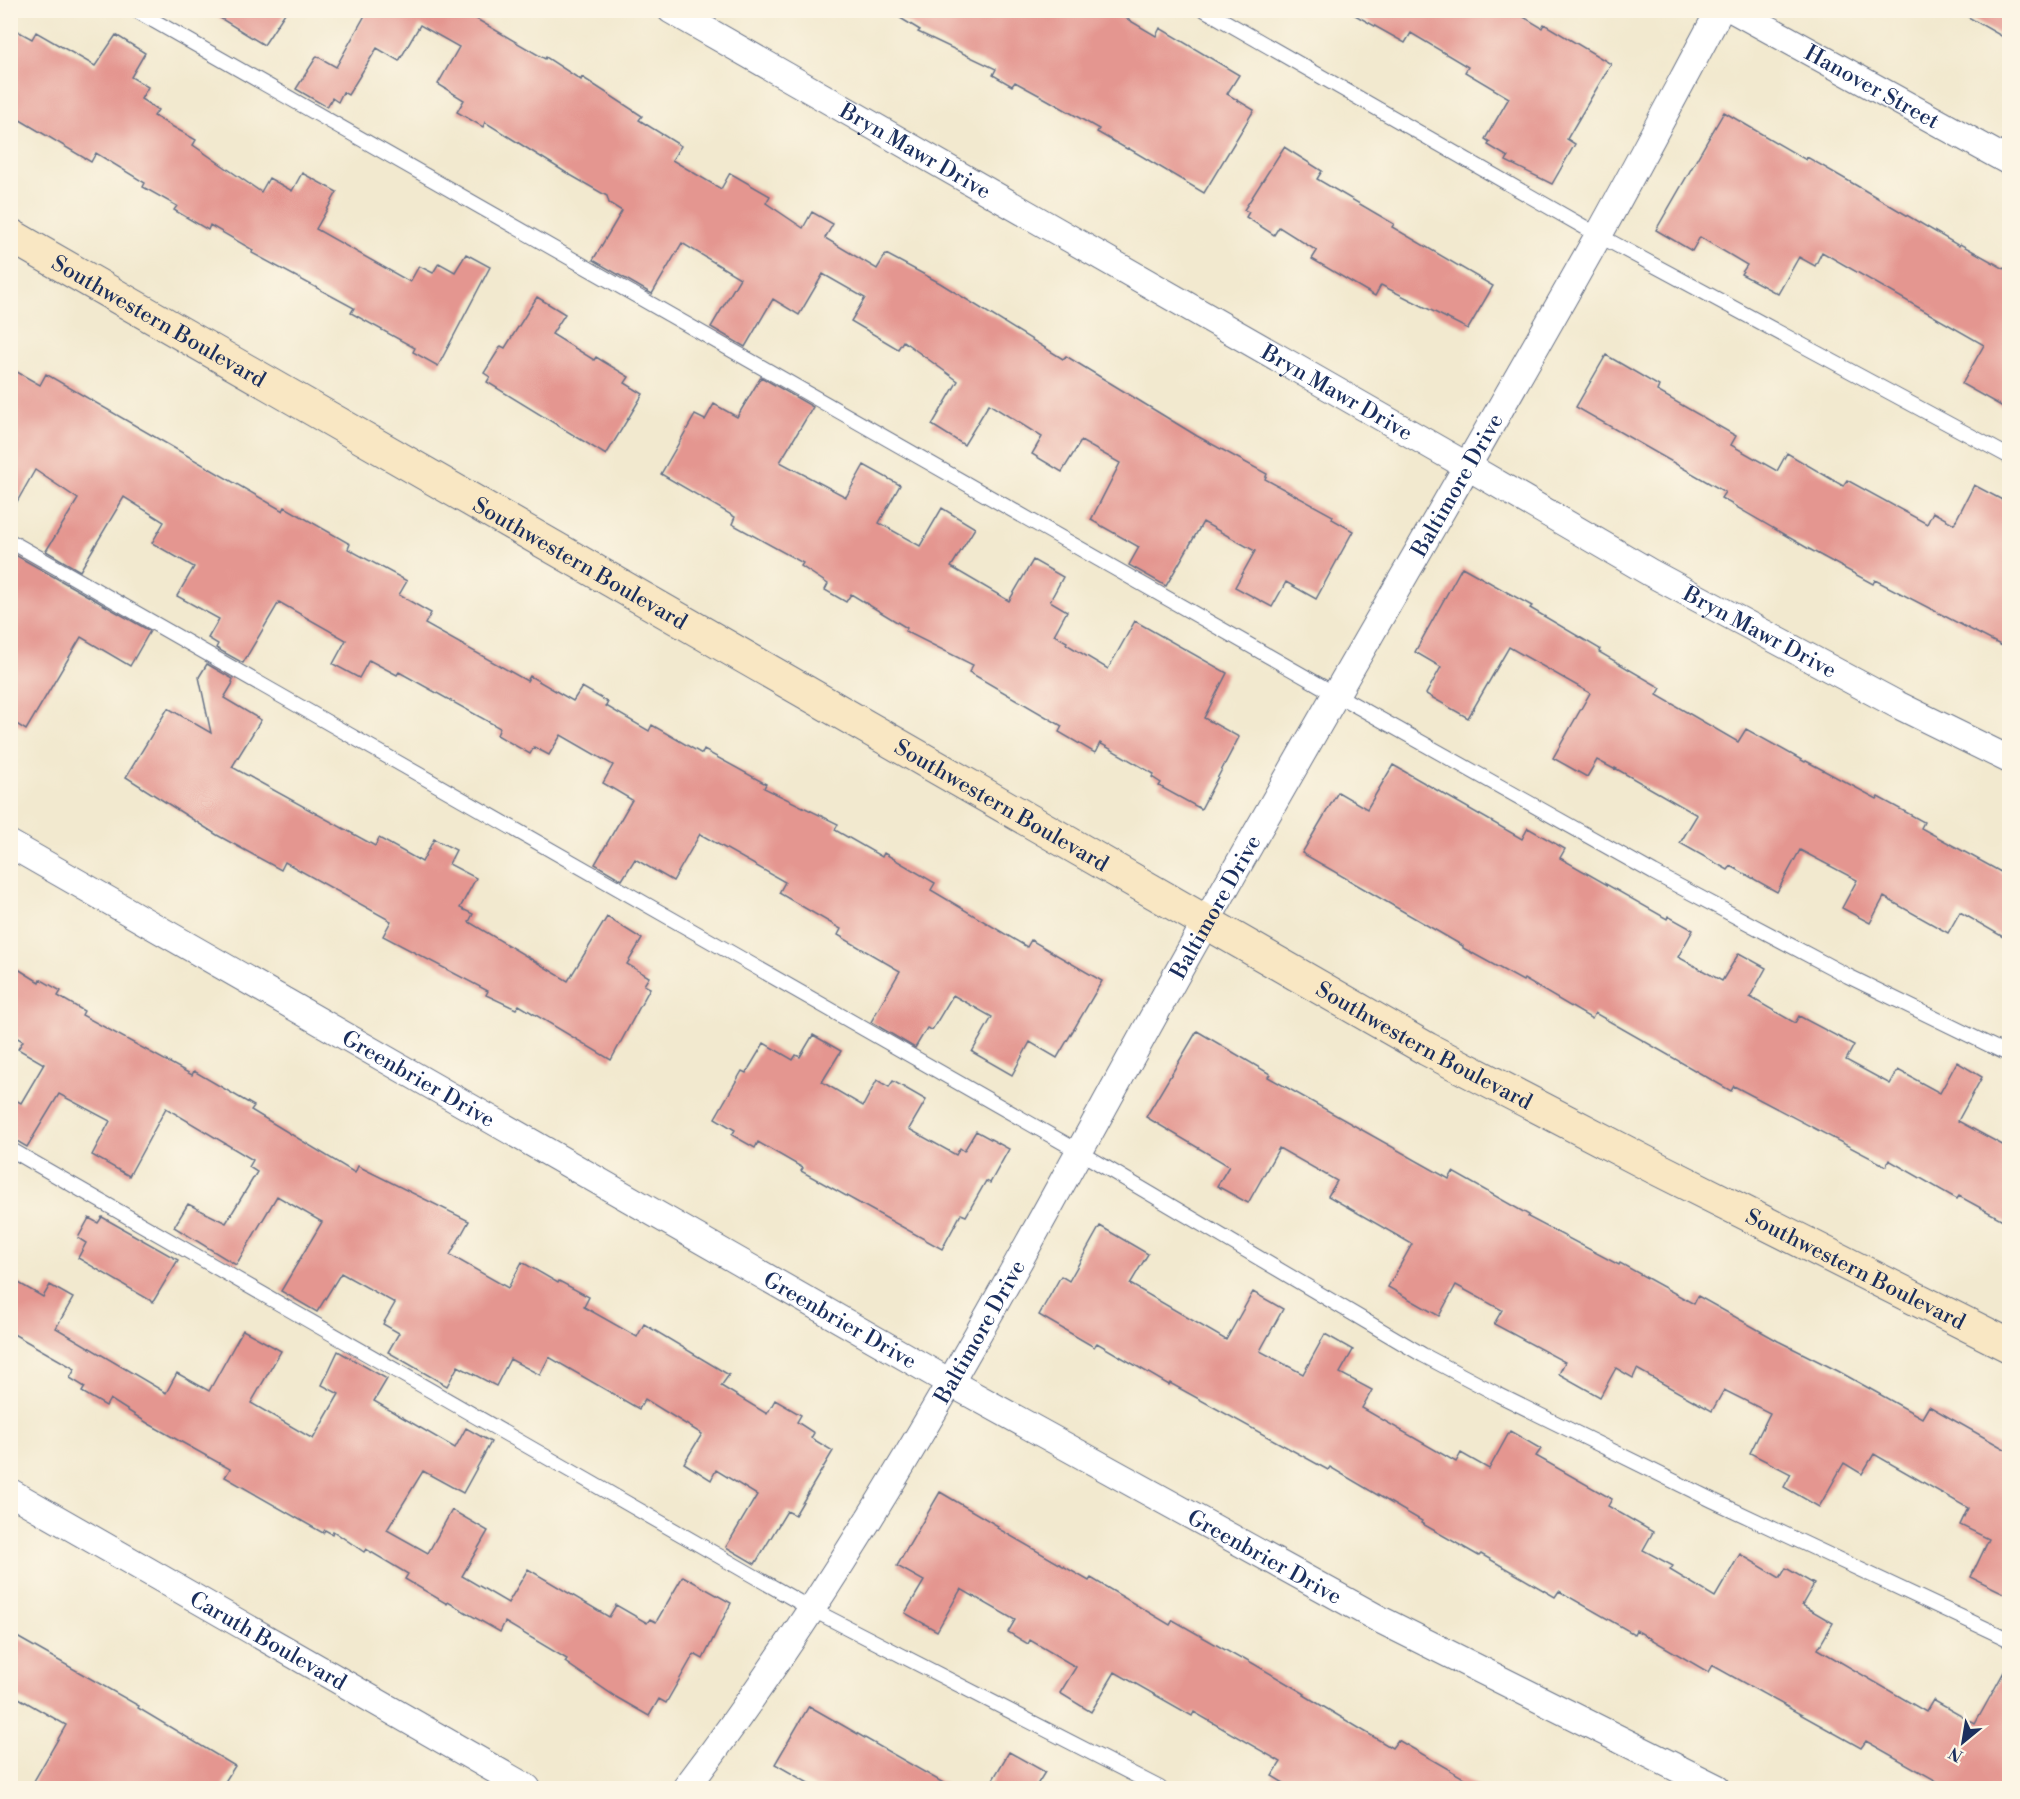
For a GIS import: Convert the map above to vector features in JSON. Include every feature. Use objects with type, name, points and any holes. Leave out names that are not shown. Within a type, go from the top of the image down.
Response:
[{"type":"street","name":"Bryn Mawr Drive","points":[[671,10],[1651,573],[1898,705],[2010,760]]},
{"type":"street","name":"Baltimore Drive","points":[[687,1788],[813,1610],[951,1383],[1206,921],[1598,235],[1720,10]]},
{"type":"street","name":"Hanover Street","points":[[1734,10],[2010,162]]},
{"type":"street","name":"Southwestern Boulevard","points":[[10,235],[1427,1049],[1656,1168],[2010,1346]]},
{"type":"street","name":"Greenbrier Drive","points":[[10,844],[951,1383],[1387,1623],[1717,1788]]},
{"type":"street","name":"Caruth Boulevard","points":[[10,1492],[527,1788]]},
{"type":"lane","points":[[135,10],[1337,695],[1727,912],[1848,976],[2010,1055]]},
{"type":"lane","points":[[1205,10],[1598,235],[2010,457]]},
{"type":"lane","points":[[10,541],[1078,1151],[1413,1349],[1499,1395],[1722,1505],[2010,1640]]},
{"type":"lane","points":[[10,1149],[813,1610],[1160,1788]]},
{"type":"building","points":[[207,10],[287,10],[264,45]]},
{"type":"building","points":[[368,10],[461,10],[545,59],[546,57],[581,80],[582,77],[642,116],[639,120],[681,146],[672,160],[721,189],[730,173],[770,196],[766,203],[803,228],[812,212],[833,224],[825,238],[877,269],[886,254],[940,283],[1063,359],[1066,356],[1197,436],[1267,474],[1265,479],[1333,516],[1332,519],[1353,531],[1316,599],[1286,582],[1272,607],[1235,587],[1255,551],[1203,522],[1166,586],[1129,565],[1139,547],[1091,520],[1120,463],[1081,441],[1062,472],[1032,454],[1042,437],[989,404],[964,445],[932,425],[958,381],[903,341],[898,349],[851,321],[865,298],[823,274],[799,315],[773,299],[745,347],[711,327],[740,278],[682,243],[652,294],[593,260],[622,211],[609,203],[607,196],[485,122],[483,127],[457,112],[464,100],[438,84],[459,47],[420,25],[399,61],[377,48],[348,95],[343,92],[338,102],[332,98],[327,107],[296,89],[317,56],[336,67]]},
{"type":"building","points":[[887,10],[1112,10],[1156,36],[1160,28],[1239,75],[1227,94],[1254,110],[1204,193],[1097,132],[1099,129],[1048,100],[1015,82],[1012,86],[993,75],[996,69],[918,32],[920,30]]},
{"type":"building","points":[[1346,10],[1512,10],[1542,28],[1544,24],[1611,64],[1567,139],[1575,144],[1552,184],[1506,161],[1508,157],[1488,145],[1490,142],[1485,139],[1509,98],[1465,72],[1468,67],[1411,33],[1405,43]]},
{"type":"building","points":[[1956,10],[2010,10],[2010,41]]},
{"type":"building","points":[[10,27],[32,39],[36,32],[95,66],[116,35],[145,53],[131,77],[148,87],[141,99],[158,110],[154,116],[196,140],[193,145],[261,192],[269,178],[292,191],[302,173],[337,192],[316,229],[410,282],[419,266],[433,273],[439,263],[455,272],[466,254],[490,267],[438,366],[413,352],[415,348],[351,313],[354,308],[252,253],[253,250],[210,225],[208,230],[174,210],[177,206],[143,187],[145,183],[96,153],[91,162],[10,114]]},
{"type":"building","points":[[1724,112],[1806,160],[1807,157],[1959,246],[1960,244],[2010,272],[2010,411],[1962,384],[1984,345],[1822,252],[1815,266],[1799,257],[1778,294],[1741,274],[1747,265],[1700,237],[1692,251],[1656,230]]},
{"type":"building","points":[[1284,147],[1322,171],[1317,179],[1394,224],[1392,227],[1493,286],[1468,329],[1381,285],[1375,296],[1312,259],[1317,251],[1279,227],[1274,235],[1246,217],[1249,212],[1244,210]]},
{"type":"building","points":[[537,297],[565,314],[552,334],[594,360],[596,357],[629,377],[625,383],[643,394],[606,455],[487,382],[490,377],[484,373],[501,346],[505,348]]},
{"type":"building","points":[[1606,355],[1659,386],[1657,391],[1736,436],[1731,445],[1777,471],[1787,453],[1843,486],[1847,480],[1927,524],[1933,512],[1954,524],[1974,485],[2010,504],[2010,650],[1875,580],[1873,584],[1809,549],[1721,498],[1725,492],[1576,407]]},
{"type":"building","points":[[10,368],[40,385],[46,374],[283,511],[285,507],[350,544],[348,549],[407,581],[399,595],[431,613],[425,624],[527,681],[530,676],[573,701],[582,687],[608,702],[606,706],[649,731],[652,725],[702,754],[704,750],[766,784],[764,788],[838,824],[835,830],[882,857],[884,853],[935,883],[931,890],[1027,947],[1031,940],[1102,981],[1057,1058],[1030,1042],[1012,1075],[972,1052],[992,1017],[953,995],[932,1030],[927,1028],[915,1048],[871,1022],[900,971],[838,935],[841,929],[779,893],[785,882],[700,834],[673,881],[635,859],[622,880],[595,864],[632,800],[603,783],[613,765],[561,735],[549,755],[534,747],[530,754],[497,735],[500,728],[399,672],[397,675],[369,660],[359,678],[333,664],[346,640],[279,602],[243,663],[216,648],[218,644],[208,638],[219,619],[177,596],[194,567],[152,543],[164,522],[124,497],[80,571],[46,551],[78,499],[35,470],[10,514]]},
{"type":"building","points":[[761,377],[813,407],[780,462],[846,497],[864,465],[900,485],[879,523],[920,546],[942,508],[975,528],[951,567],[1009,601],[1033,560],[1063,577],[1050,601],[1067,611],[1054,635],[1067,642],[1066,644],[1108,669],[1135,621],[1227,673],[1204,718],[1239,737],[1201,809],[1159,786],[1161,783],[1152,777],[1154,774],[1100,743],[1095,753],[1059,732],[1062,726],[969,672],[973,665],[905,631],[907,628],[851,594],[846,602],[825,590],[828,584],[801,566],[803,563],[732,524],[735,517],[661,474],[695,415],[705,420],[714,404],[737,417]]},
{"type":"building","points":[[10,552],[150,631],[130,666],[81,637],[26,730],[10,720]]},
{"type":"building","points":[[1462,567],[1532,606],[1530,608],[1600,649],[1599,652],[1661,688],[1657,695],[1738,742],[1746,729],[1805,762],[1924,822],[1921,828],[2010,877],[2010,941],[1960,912],[1948,933],[1884,897],[1870,923],[1842,908],[1857,880],[1800,850],[1777,892],[1731,866],[1728,870],[1680,843],[1697,815],[1597,760],[1587,777],[1553,758],[1590,693],[1509,647],[1468,718],[1426,694],[1441,667],[1415,652]]},
{"type":"building","points":[[207,664],[233,679],[224,698],[261,720],[232,767],[375,846],[379,838],[422,862],[434,839],[456,850],[449,864],[476,878],[460,908],[473,914],[469,922],[568,981],[607,917],[642,939],[627,964],[649,977],[644,985],[650,988],[611,1060],[519,1005],[516,1009],[486,995],[488,991],[383,936],[391,921],[285,862],[281,870],[217,835],[126,777],[168,708],[211,733],[199,677]]},
{"type":"building","points":[[1393,765],[1522,839],[1528,828],[1565,849],[1560,858],[1667,919],[1668,916],[1693,930],[1678,957],[1722,981],[1739,953],[1766,968],[1750,997],[1795,1023],[1799,1016],[1854,1045],[1846,1060],[1890,1084],[1898,1070],[1940,1093],[1957,1062],[1982,1077],[1958,1121],[2010,1149],[2010,1224],[1959,1196],[1957,1199],[1889,1160],[1886,1166],[1734,1086],[1731,1091],[1595,1013],[1592,1019],[1524,979],[1523,981],[1463,948],[1302,853],[1338,792],[1367,809]]},
{"type":"building","points":[[10,964],[39,982],[40,979],[61,991],[58,996],[84,1011],[82,1015],[192,1075],[194,1071],[254,1106],[251,1110],[355,1173],[358,1166],[469,1221],[450,1255],[508,1288],[522,1262],[558,1283],[559,1281],[589,1297],[584,1307],[637,1337],[644,1324],[729,1375],[721,1386],[767,1414],[775,1400],[801,1415],[797,1422],[814,1433],[811,1438],[833,1451],[795,1515],[787,1511],[755,1564],[726,1547],[757,1495],[716,1470],[711,1480],[684,1463],[702,1434],[645,1399],[639,1409],[549,1357],[540,1375],[510,1359],[496,1386],[458,1366],[447,1386],[388,1352],[399,1333],[383,1324],[395,1303],[341,1273],[317,1312],[281,1291],[322,1222],[277,1196],[236,1265],[174,1227],[188,1204],[226,1223],[257,1172],[249,1167],[253,1160],[166,1108],[129,1176],[92,1155],[110,1121],[59,1094],[27,1147],[10,1137],[10,1097],[21,1103],[44,1064],[18,1049],[23,1041],[10,1034]]},
{"type":"building","points":[[1197,1031],[1270,1074],[1268,1077],[1449,1179],[1453,1172],[1529,1215],[1528,1217],[1619,1265],[1620,1263],[1694,1304],[1698,1296],[1922,1418],[1929,1406],[2010,1452],[2010,1596],[1971,1577],[1989,1539],[1960,1525],[1968,1508],[1874,1454],[1862,1474],[1844,1463],[1819,1507],[1784,1487],[1791,1474],[1750,1453],[1770,1413],[1724,1390],[1712,1411],[1637,1369],[1633,1378],[1616,1368],[1600,1397],[1559,1374],[1565,1362],[1494,1324],[1502,1310],[1456,1285],[1439,1316],[1388,1287],[1412,1244],[1328,1196],[1337,1181],[1279,1148],[1248,1203],[1217,1186],[1229,1166],[1146,1117]]},
{"type":"building","points":[[813,1035],[841,1051],[822,1082],[863,1106],[877,1080],[889,1087],[893,1081],[926,1100],[909,1129],[956,1155],[960,1148],[964,1151],[976,1131],[1009,1149],[990,1183],[986,1181],[966,1216],[961,1214],[942,1249],[801,1171],[803,1168],[758,1142],[755,1148],[732,1135],[735,1130],[715,1118],[742,1071],[746,1073],[764,1043],[793,1060],[796,1055],[800,1057]]},
{"type":"building","points":[[102,1217],[178,1260],[153,1302],[78,1258],[86,1243],[78,1238],[89,1218],[98,1223]]},
{"type":"building","points":[[1100,1226],[1148,1254],[1130,1284],[1226,1340],[1253,1292],[1283,1309],[1260,1351],[1303,1374],[1325,1334],[1353,1350],[1340,1373],[1372,1390],[1362,1408],[1456,1462],[1461,1453],[1489,1469],[1510,1431],[1541,1449],[1536,1456],[1612,1499],[1608,1506],[1653,1532],[1643,1550],[1673,1566],[1670,1570],[1715,1597],[1740,1554],[1780,1578],[1786,1568],[1814,1584],[1802,1605],[1833,1623],[1818,1649],[1926,1712],[1933,1700],[1975,1724],[2010,1661],[2010,1775],[2002,1788],[1949,1788],[1866,1741],[1861,1748],[1712,1665],[1708,1672],[1636,1630],[1634,1634],[1559,1591],[1555,1597],[1481,1554],[1479,1556],[1421,1523],[1422,1521],[1330,1467],[1328,1470],[1170,1383],[1169,1385],[1097,1343],[1094,1347],[1039,1315],[1061,1276],[1069,1281]]},
{"type":"building","points":[[10,1278],[43,1297],[50,1285],[73,1298],[56,1328],[166,1393],[177,1373],[209,1391],[243,1330],[281,1351],[251,1403],[313,1439],[339,1394],[322,1385],[338,1351],[387,1379],[374,1401],[455,1448],[466,1428],[491,1442],[463,1493],[423,1471],[387,1530],[428,1553],[452,1510],[488,1531],[462,1576],[508,1603],[528,1569],[609,1617],[616,1605],[647,1623],[650,1619],[656,1622],[683,1576],[731,1603],[703,1659],[694,1654],[666,1703],[659,1699],[649,1716],[616,1697],[565,1662],[567,1659],[505,1622],[500,1632],[448,1602],[447,1604],[405,1579],[408,1574],[366,1549],[364,1552],[333,1531],[332,1534],[325,1530],[323,1533],[225,1477],[230,1469],[149,1424],[110,1399],[106,1406],[82,1392],[85,1387],[70,1378],[75,1369],[10,1332]]},
{"type":"building","points":[[940,1492],[1089,1581],[1091,1578],[1170,1625],[1173,1620],[1241,1659],[1242,1657],[1392,1748],[1398,1740],[1481,1788],[1292,1788],[1272,1776],[1281,1762],[1194,1712],[1192,1716],[1115,1672],[1091,1712],[1060,1693],[1076,1667],[1030,1640],[1028,1644],[1008,1632],[1015,1620],[961,1589],[937,1631],[905,1613],[924,1581],[897,1566]]},
{"type":"building","points":[[10,1633],[139,1706],[138,1708],[235,1766],[221,1788],[30,1788],[66,1725],[10,1693]]},
{"type":"building","points":[[809,1706],[952,1788],[817,1788],[775,1764]]},
{"type":"building","points":[[1009,1752],[1045,1772],[1035,1788],[988,1788]]}]
